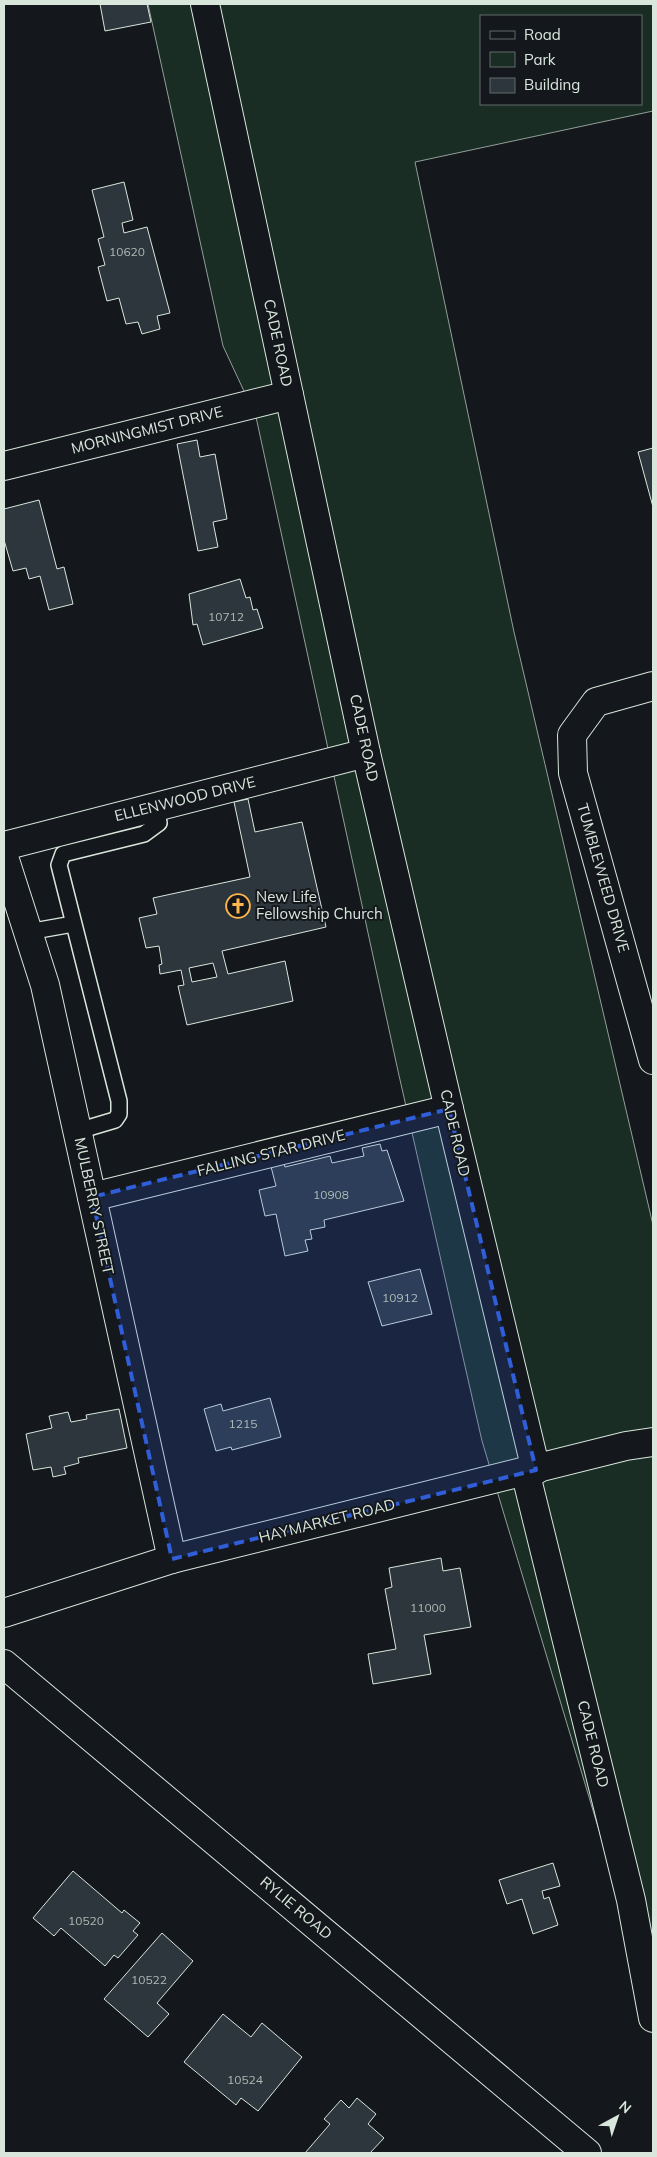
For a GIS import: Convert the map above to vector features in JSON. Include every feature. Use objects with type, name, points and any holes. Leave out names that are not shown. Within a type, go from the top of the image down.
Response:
[{"type":"street","name":"CADE ROAD","points":[[205,4],[366,753],[629,1890],[653,2018]]},
{"type":"street","name":"MORNINGMIST DRIVE","points":[[4,466],[289,395]]},
{"type":"street","name":"TUMBLEWEED DRIVE","points":[[653,686],[596,702],[572,735],[573,773],[653,1060]]},
{"type":"street","name":"ELLENWOOD DRIVE","points":[[4,846],[366,753]]},
{"type":"street","name":"MULBERRY STREET","points":[[4,857],[45,986],[172,1559]]},
{"type":"street","name":"FALLING STAR DRIVE","points":[[92,1197],[449,1109]]},
{"type":"street","name":"HAYMARKET ROAD","points":[[4,1612],[172,1559],[626,1446],[653,1442]]},
{"type":"street","name":"RYLIE ROAD","points":[[4,1664],[587,2153]]},
{"type":"lane","points":[[78,1131],[115,1120],[119,1114],[119,1101],[59,865],[62,854],[144,834],[159,823],[156,807]]},
{"type":"lane","points":[[28,932],[73,924]]},
{"type":"highlighted area","points":[[449,1109],[536,1470],[172,1559],[92,1197]]},
{"type":"green space","points":[[148,4],[653,4],[653,111],[415,162],[514,632],[653,1225],[653,2010],[482,1441],[398,1071],[256,417],[223,346]]},
{"type":"building","points":[[100,4],[147,4],[151,22],[105,31]]},
{"type":"building","points":[[124,182],[133,220],[122,223],[124,233],[147,227],[170,313],[157,316],[160,329],[142,334],[138,322],[126,324],[119,298],[107,301],[98,267],[105,265],[98,239],[104,237],[92,190]]},
{"type":"building","points":[[197,440],[200,457],[215,454],[227,519],[213,522],[218,547],[198,551],[177,444]]},
{"type":"building","points":[[653,448],[653,507],[638,452]]},
{"type":"building","points":[[39,500],[57,569],[64,567],[73,604],[49,610],[40,576],[29,579],[26,568],[13,571],[4,540],[4,509]]},
{"type":"building","points":[[240,579],[246,598],[250,597],[253,610],[257,609],[263,628],[203,645],[197,624],[193,625],[189,594]]},
{"type":"building","name":"New Life Fellowship Church","points":[[248,799],[255,832],[302,822],[326,927],[222,951],[228,974],[285,961],[293,1001],[187,1025],[178,986],[184,985],[181,970],[160,974],[159,965],[162,964],[159,946],[146,948],[139,918],[157,914],[153,898],[250,877],[234,802]],"holes":[[[213,963],[217,977],[192,982],[189,968]]]},
{"type":"building","points":[[380,1144],[382,1151],[387,1150],[404,1201],[324,1220],[325,1227],[310,1230],[312,1239],[305,1240],[308,1251],[285,1256],[276,1214],[265,1216],[259,1190],[276,1186],[269,1159],[282,1156],[285,1167],[330,1156],[332,1163],[364,1156],[362,1148]]},
{"type":"building","points":[[420,1269],[432,1314],[382,1326],[368,1282]]},
{"type":"building","points":[[270,1398],[281,1437],[232,1450],[231,1447],[216,1451],[204,1409],[221,1404],[223,1411]]},
{"type":"building","points":[[119,1409],[127,1448],[78,1458],[79,1463],[64,1467],[66,1474],[53,1477],[51,1467],[33,1470],[26,1434],[52,1428],[49,1416],[68,1412],[71,1422],[87,1419],[86,1415]]},
{"type":"building","points":[[441,1558],[443,1571],[460,1568],[471,1627],[424,1635],[431,1674],[373,1684],[368,1654],[396,1649],[385,1589],[392,1587],[389,1568]]},
{"type":"building","points":[[553,1863],[560,1886],[542,1891],[544,1899],[549,1897],[558,1925],[533,1934],[522,1899],[507,1904],[499,1880]]},
{"type":"building","points":[[73,1871],[122,1913],[124,1910],[140,1923],[133,1931],[138,1935],[118,1958],[114,1955],[105,1966],[61,1928],[54,1936],[33,1918]]},
{"type":"building","points":[[162,1933],[193,1961],[157,2003],[169,2014],[148,2037],[104,1999]]},
{"type":"building","points":[[223,2014],[251,2037],[262,2023],[302,2057],[258,2111],[241,2098],[236,2105],[184,2062]]},
{"type":"building","points":[[357,2098],[376,2114],[368,2124],[384,2138],[370,2153],[305,2153],[330,2124],[324,2119],[341,2100],[349,2108]]},
{"type":"place","name":"New Life Fellowship Church","points":[[238,906]]}]
